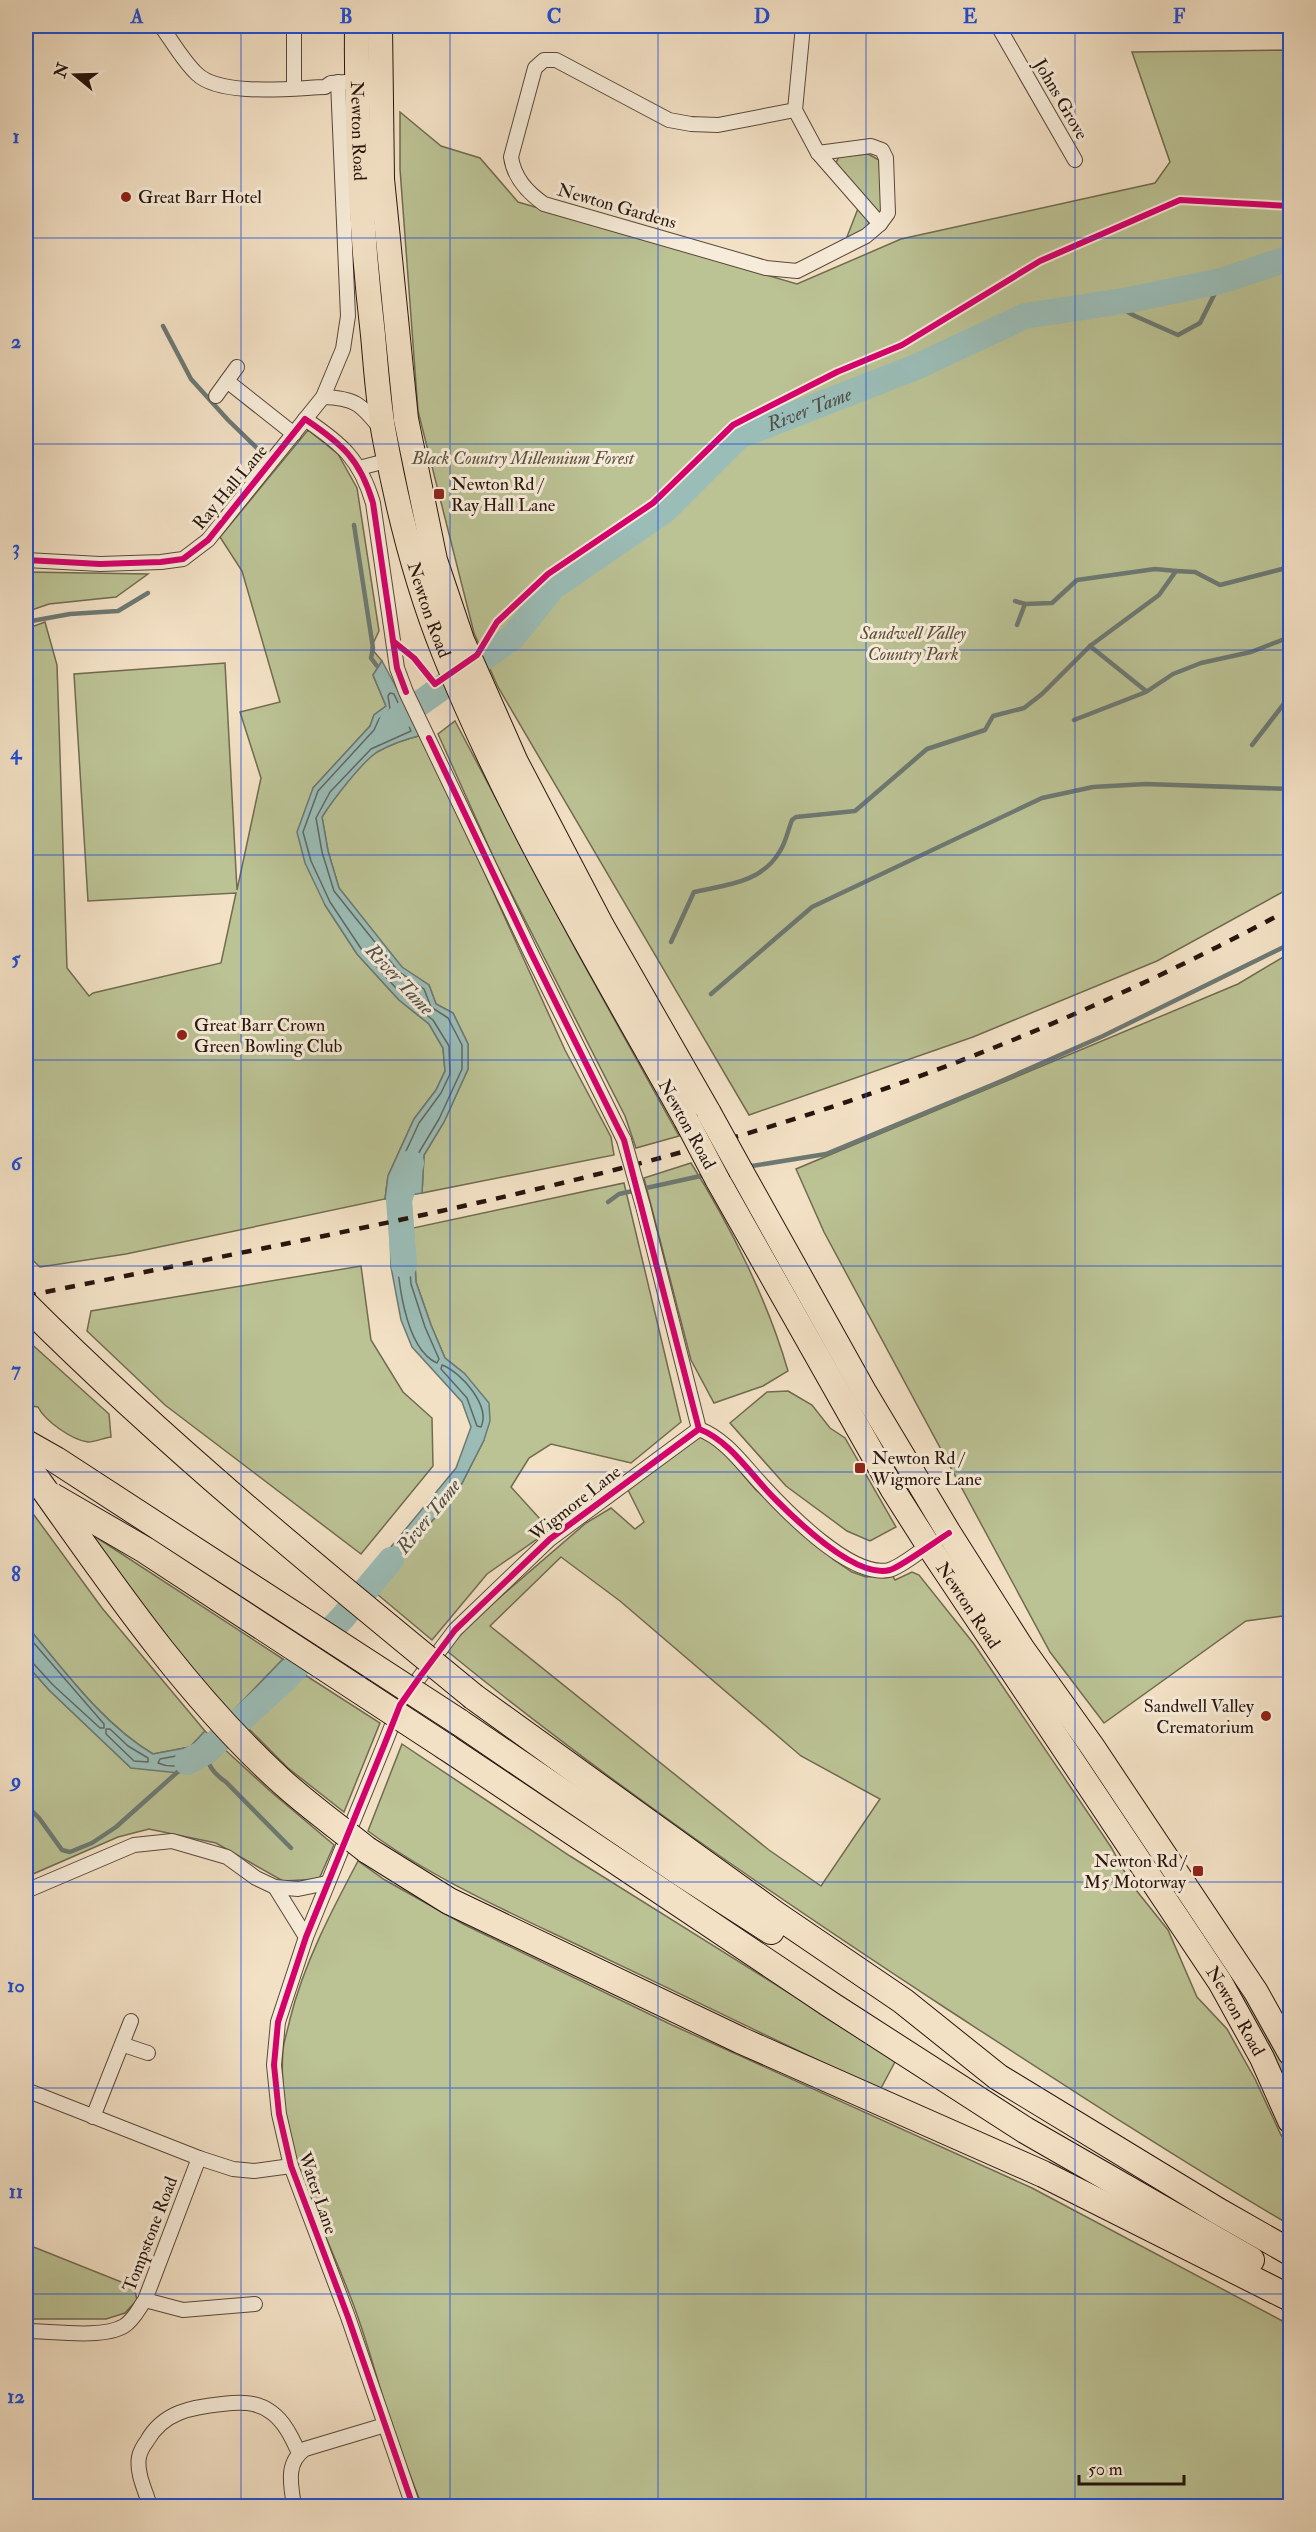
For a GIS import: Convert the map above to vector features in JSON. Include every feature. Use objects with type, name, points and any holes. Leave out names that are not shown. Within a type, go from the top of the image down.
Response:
[{"type":"highway","name":"Newton Road","points":[[357,26],[353,86],[364,255],[384,432],[409,546],[476,700],[502,782],[717,1179],[893,1490],[1220,1982],[1262,2058],[1290,2121]]},
{"type":"highway","name":"Newton Road","points":[[380,26],[353,86],[382,179],[406,419],[453,646]]},
{"type":"highway","name":"Newton Road","points":[[476,700],[516,762],[602,926],[710,1113],[854,1373],[949,1533],[1022,1648],[1092,1746],[1256,1992],[1290,2053]]},
{"type":"highway","points":[[26,1305],[81,1360],[307,1561],[474,1697],[766,1907],[903,2001],[998,2078],[1290,2252]]},
{"type":"highway","points":[[26,1443],[56,1460],[459,1722],[678,1871],[981,2065]]},
{"type":"highway","points":[[26,1464],[157,1646],[211,1709],[279,1779],[367,1851],[449,1901],[740,2040],[1043,2174],[1290,2298]]},
{"type":"highway","points":[[26,1481],[145,1550],[446,1747],[831,2005],[1025,2130],[1290,2282]]},
{"type":"highway","points":[[1151,1836],[1148,1849],[1150,1858],[1199,1935],[1220,1982]]},
{"type":"street","points":[[161,26],[198,76],[215,83],[251,90],[353,86]]},
{"type":"street","points":[[294,26],[294,88]]},
{"type":"street","points":[[802,26],[795,110],[818,153],[880,224],[888,213],[886,158],[882,150],[871,146],[818,153]]},
{"type":"street","name":"Johns Grove","points":[[998,26],[1075,160]]},
{"type":"street","name":"Newton Gardens","points":[[795,110],[718,124],[691,124],[669,120],[556,60],[544,60],[535,68],[511,157],[513,171],[531,194],[544,204],[781,271],[797,271],[866,236],[880,224]]},
{"type":"street","name":"Newton Road","points":[[323,397],[343,349],[348,316],[353,86]]},
{"type":"street","points":[[216,396],[237,368]]},
{"type":"street","points":[[227,381],[294,435]]},
{"type":"street","points":[[323,397],[346,398],[362,406],[384,432]]},
{"type":"street","name":"Ray Hall Lane","points":[[26,560],[100,564],[183,559],[208,540],[323,397]]},
{"type":"street","points":[[305,419],[340,443],[359,468],[368,485],[373,503],[397,668],[406,692],[531,953],[624,1140],[699,1428],[715,1435],[776,1501],[839,1556],[870,1570],[891,1570],[949,1533]]},
{"type":"street","points":[[359,468],[390,460]]},
{"type":"street","name":"Wigmore Lane","points":[[327,1883],[400,1706],[455,1630],[550,1539],[699,1428]]},
{"type":"street","points":[[26,1891],[134,1845],[172,1841],[227,1857],[256,1878],[275,1887],[298,1890],[327,1883]]},
{"type":"street","name":"Water Lane","points":[[327,1883],[287,1989],[278,2022],[274,2065],[279,2114],[291,2166],[348,2317],[413,2506]]},
{"type":"street","points":[[275,1887],[306,1937]]},
{"type":"street","points":[[93,2117],[124,2045],[131,2021]]},
{"type":"street","points":[[124,2045],[148,2053]]},
{"type":"street","points":[[26,2090],[199,2158],[233,2169],[254,2172],[291,2166]]},
{"type":"street","name":"Tompstone Road","points":[[26,2331],[106,2332],[124,2326],[133,2318],[145,2300],[199,2158]]},
{"type":"street","points":[[145,2300],[183,2310],[255,2304]]},
{"type":"street","points":[[150,2506],[140,2475],[139,2457],[152,2431],[167,2418],[181,2411],[198,2406],[235,2403],[262,2407],[279,2419],[300,2453]]},
{"type":"street","points":[[294,2506],[290,2484],[291,2469],[300,2453],[305,2449],[385,2425]]},
{"type":"green space","name":"Sandwell Valley Country Park","points":[[1290,50],[1290,888],[1157,961],[973,1037],[749,1115],[498,687],[474,633],[418,411],[400,169],[400,112],[441,146],[480,158],[518,202],[797,284],[901,239],[1155,183],[1170,162],[1132,52]]},
{"type":"green space","points":[[868,154],[879,160],[882,214],[878,213],[836,163],[839,156]]},
{"type":"green space","points":[[859,206],[868,218],[869,226],[845,242]]},
{"type":"green space","points":[[308,430],[338,454],[357,488],[379,631],[371,648],[382,661],[373,675],[386,706],[374,715],[370,726],[313,788],[325,905],[357,954],[399,1000],[429,1024],[443,1048],[445,1071],[436,1090],[414,1119],[388,1176],[385,1199],[126,1254],[40,1267],[26,1254],[26,629],[45,622],[57,665],[67,968],[89,996],[93,993],[221,963],[236,893],[88,901],[74,674],[225,663],[237,890],[261,778],[240,712],[280,702],[242,571],[220,537]]},
{"type":"green space","points":[[26,572],[148,574],[116,597],[49,604],[26,612]]},
{"type":"green space","points":[[455,721],[577,952],[679,1136],[636,1148],[625,1116],[496,863],[438,734]]},
{"type":"green space","points":[[422,735],[565,1050],[611,1137],[614,1155],[422,1193],[424,1155],[444,1122],[468,1069],[468,1044],[453,1013],[436,1004],[429,985],[402,968],[339,888],[328,851],[322,817],[363,764],[377,752],[393,744]]},
{"type":"green space","points":[[1290,953],[1290,1615],[1246,1621],[1104,1723],[1050,1652],[824,1232],[796,1169],[1238,984]]},
{"type":"green space","points":[[691,1163],[747,1264],[770,1318],[788,1371],[763,1386],[714,1403],[691,1360],[644,1178]]},
{"type":"green space","points":[[624,1183],[681,1422],[631,1463],[551,1444],[529,1458],[511,1487],[550,1530],[487,1574],[432,1640],[371,1589],[457,1493],[484,1440],[465,1374],[445,1358],[416,1282],[413,1228]]},
{"type":"green space","points":[[361,1266],[371,1340],[403,1392],[432,1418],[433,1466],[361,1554],[165,1405],[87,1331],[91,1311]]},
{"type":"green space","points":[[26,1339],[109,1414],[111,1437],[90,1442],[82,1440],[67,1434],[53,1424],[38,1407],[26,1405]]},
{"type":"green space","points":[[788,1391],[812,1405],[830,1428],[845,1438],[896,1527],[870,1541],[847,1531],[786,1486],[730,1423],[767,1392]]},
{"type":"green space","points":[[700,1437],[717,1444],[755,1489],[834,1560],[852,1572],[866,1577],[892,1575],[895,1580],[912,1572],[919,1575],[974,1644],[1111,1847],[1132,1885],[1168,1930],[1197,1997],[1227,2029],[1255,2079],[1281,2135],[1284,2139],[1289,2137],[1290,2225],[1118,2119],[819,1924],[630,1792],[447,1651],[471,1622],[586,1523],[611,1508],[635,1529],[644,1522],[628,1490],[694,1438]],"holes":[[[561,1557],[620,1601],[801,1756],[880,1799],[821,1886],[769,1850],[490,1626]]]},
{"type":"green space","points":[[26,1504],[102,1608],[205,1731],[190,1747],[153,1754],[134,1741],[85,1695],[26,1625]]},
{"type":"green space","points":[[85,1530],[283,1659],[231,1713],[196,1677]]},
{"type":"green space","points":[[26,1664],[49,1690],[131,1768],[208,1761],[221,1746],[334,1845],[319,1879],[283,1881],[216,1843],[149,1829],[118,1837],[26,1877]]},
{"type":"green space","points":[[302,1673],[380,1723],[344,1812],[288,1768],[247,1727]]},
{"type":"green space","points":[[402,1744],[570,1856],[896,2060],[880,2090],[445,1880],[368,1831]]},
{"type":"green space","points":[[358,1861],[385,1880],[465,1925],[672,2025],[1032,2188],[1290,2325],[1290,2506],[422,2506],[392,2426],[355,2309],[304,2184],[287,2120],[283,2086],[284,2046],[296,1998],[319,1938]]},
{"type":"green space","points":[[1185,1905],[1290,2063],[1290,2101],[1275,2069]]},
{"type":"green space","points":[[26,2244],[134,2287],[137,2300],[125,2313],[106,2319],[26,2319]]},
{"type":"water","points":[[382,661],[422,735],[377,752],[348,782],[322,817],[328,851],[339,888],[402,967],[429,985],[436,1004],[453,1013],[468,1044],[468,1069],[444,1122],[424,1155],[422,1193],[385,1199],[388,1176],[414,1119],[436,1090],[445,1071],[443,1048],[429,1024],[399,1000],[357,954],[325,905],[305,863],[297,832],[313,788],[370,726],[374,715],[386,706],[373,675]]},
{"type":"water","points":[[413,1228],[416,1282],[431,1325],[445,1358],[465,1374],[489,1403],[490,1421],[484,1440],[457,1493],[371,1589],[362,1582],[456,1468],[471,1427],[462,1402],[412,1347],[401,1320],[391,1267],[390,1231]]},
{"type":"water","points":[[26,1625],[100,1712],[134,1742],[153,1754],[190,1747],[205,1731],[221,1746],[208,1761],[179,1773],[131,1768],[49,1690],[26,1664]]},
{"type":"water","points":[[283,1659],[302,1673],[247,1727],[231,1713]]},
{"type":"waterway","name":"River Tame","points":[[392,723],[513,637],[553,587],[665,510],[739,436],[916,367],[1025,316],[1129,300],[1221,281],[1290,258]]},
{"type":"waterway","name":"River Tame","points":[[1110,302],[1178,335],[1200,323],[1221,281]]},
{"type":"waterway","points":[[163,326],[191,379],[259,450]]},
{"type":"waterway","points":[[354,525],[373,648],[371,658],[377,666]]},
{"type":"waterway","points":[[671,942],[694,892],[742,881],[763,870],[780,851],[792,820],[796,817],[855,811],[927,749],[985,730],[993,716],[1024,708],[1042,694],[1090,646],[1159,595],[1176,571],[1195,572],[1220,585],[1290,567]]},
{"type":"waterway","points":[[1017,625],[1025,604],[1052,603],[1077,580],[1155,569],[1176,571]]},
{"type":"waterway","points":[[26,622],[70,614],[118,611],[148,593]]},
{"type":"waterway","points":[[1015,601],[1025,604]]},
{"type":"waterway","points":[[1074,720],[1146,692],[1173,674],[1201,663],[1251,652],[1290,637]]},
{"type":"waterway","points":[[1090,646],[1146,691]]},
{"type":"waterway","points":[[1252,745],[1290,696]]},
{"type":"waterway","points":[[711,994],[812,907],[1042,798],[1093,787],[1146,784],[1290,789]]},
{"type":"waterway","points":[[746,1167],[826,1154],[1103,1036],[1290,944]]},
{"type":"waterway","name":"River Tame","points":[[404,1265],[399,1200],[411,1163]]},
{"type":"waterway","points":[[608,1202],[619,1194],[705,1175]]},
{"type":"waterway","name":"River Tame","points":[[187,1762],[207,1751],[285,1679],[344,1616],[391,1560]]},
{"type":"waterway","points":[[207,1756],[216,1774],[291,1848]]},
{"type":"waterway","points":[[26,1805],[39,1818],[62,1850],[70,1852],[92,1843],[116,1827],[182,1768]]},
{"type":"railway","points":[[26,1296],[296,1242],[475,1203],[654,1160],[742,1135],[883,1089],[1022,1036],[1158,976],[1290,909]]},
{"type":"cycle path","points":[[393,641],[414,658],[435,684],[477,655],[497,622],[548,574],[653,503],[733,425],[837,372],[902,345],[1040,261],[1180,200],[1290,206]]},
{"type":"cycle path","points":[[26,560],[100,564],[183,559],[208,540],[305,419],[329,436],[348,454],[356,464],[368,488],[373,503],[397,668],[406,692]]},
{"type":"cycle path","points":[[429,738],[531,953],[624,1140],[699,1429]]},
{"type":"cycle path","points":[[413,2506],[348,2317],[291,2166],[279,2114],[274,2065],[278,2022],[306,1937],[400,1705],[455,1630],[550,1539],[699,1429],[711,1435],[731,1451],[776,1500],[813,1535],[845,1558],[862,1566],[877,1571],[890,1570],[911,1559],[949,1533]]},
{"type":"place","name":"Great Barr Hotel","points":[[126,197]]},
{"type":"place","name":"Newton Rd / Ray Hall Lane","points":[[439,494]]},
{"type":"place","name":"Great Barr Crown Green Bowling Club","points":[[182,1035]]},
{"type":"place","name":"Newton Rd / Wigmore Lane","points":[[860,1468]]},
{"type":"place","name":"Sandwell Valley Crematorium","points":[[1266,1716]]},
{"type":"place","name":"Newton Rd / M5 Motorway","points":[[1198,1871]]},
{"type":"park label","name":"Black Country Millennium Forest","points":[[523,458]]}]
